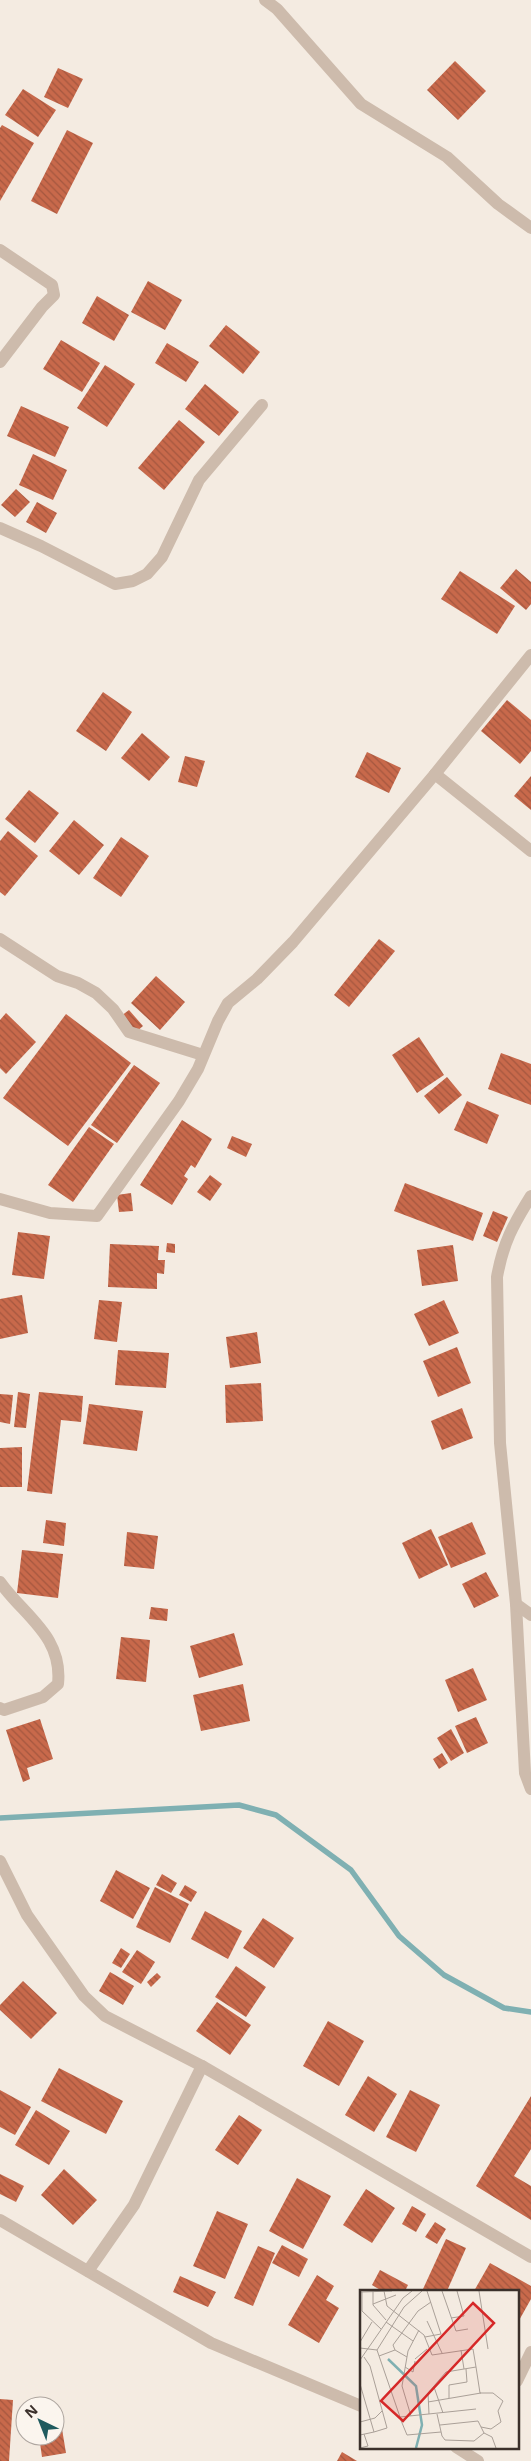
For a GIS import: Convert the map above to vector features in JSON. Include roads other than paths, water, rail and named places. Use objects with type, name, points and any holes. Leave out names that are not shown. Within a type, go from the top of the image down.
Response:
[{"type":"street","points":[[265,0],[277,9],[361,104],[447,157],[498,204],[531,228]]},
{"type":"street","points":[[0,250],[52,284],[54,295],[42,307],[0,362]]},
{"type":"street","points":[[0,528],[41,546],[115,584],[134,581],[147,574],[162,557],[199,480],[262,405]]},
{"type":"street","points":[[0,1199],[50,1212],[97,1216],[179,1101],[198,1069],[228,1003],[257,979],[294,942],[435,774],[531,655]]},
{"type":"street","points":[[435,774],[531,851]]},
{"type":"street","points":[[0,939],[57,976],[78,983],[96,993],[113,1010],[129,1032],[203,1055]]},
{"type":"street","points":[[531,1196],[501,1251],[498,1277],[500,1443],[516,1604],[524,1773],[531,1789]]},
{"type":"street","points":[[0,1582],[32,1616],[48,1638],[60,1668],[58,1684],[43,1697],[4,1710],[0,1708]]},
{"type":"street","points":[[516,1604],[531,1615]]},
{"type":"street","points":[[0,1861],[27,1915],[84,1996],[105,2016],[202,2066],[531,2257]]},
{"type":"street","points":[[88,2271],[134,2205],[202,2066]]},
{"type":"street","points":[[0,2220],[211,2342],[360,2406]]},
{"type":"street","points":[[518,2378],[531,2352]]},
{"type":"street","points":[[458,2448],[478,2461]]},
{"type":"waterway","points":[[0,1818],[239,1805],[276,1815],[351,1870],[399,1936],[444,1975],[504,2008],[531,2012]]}]
